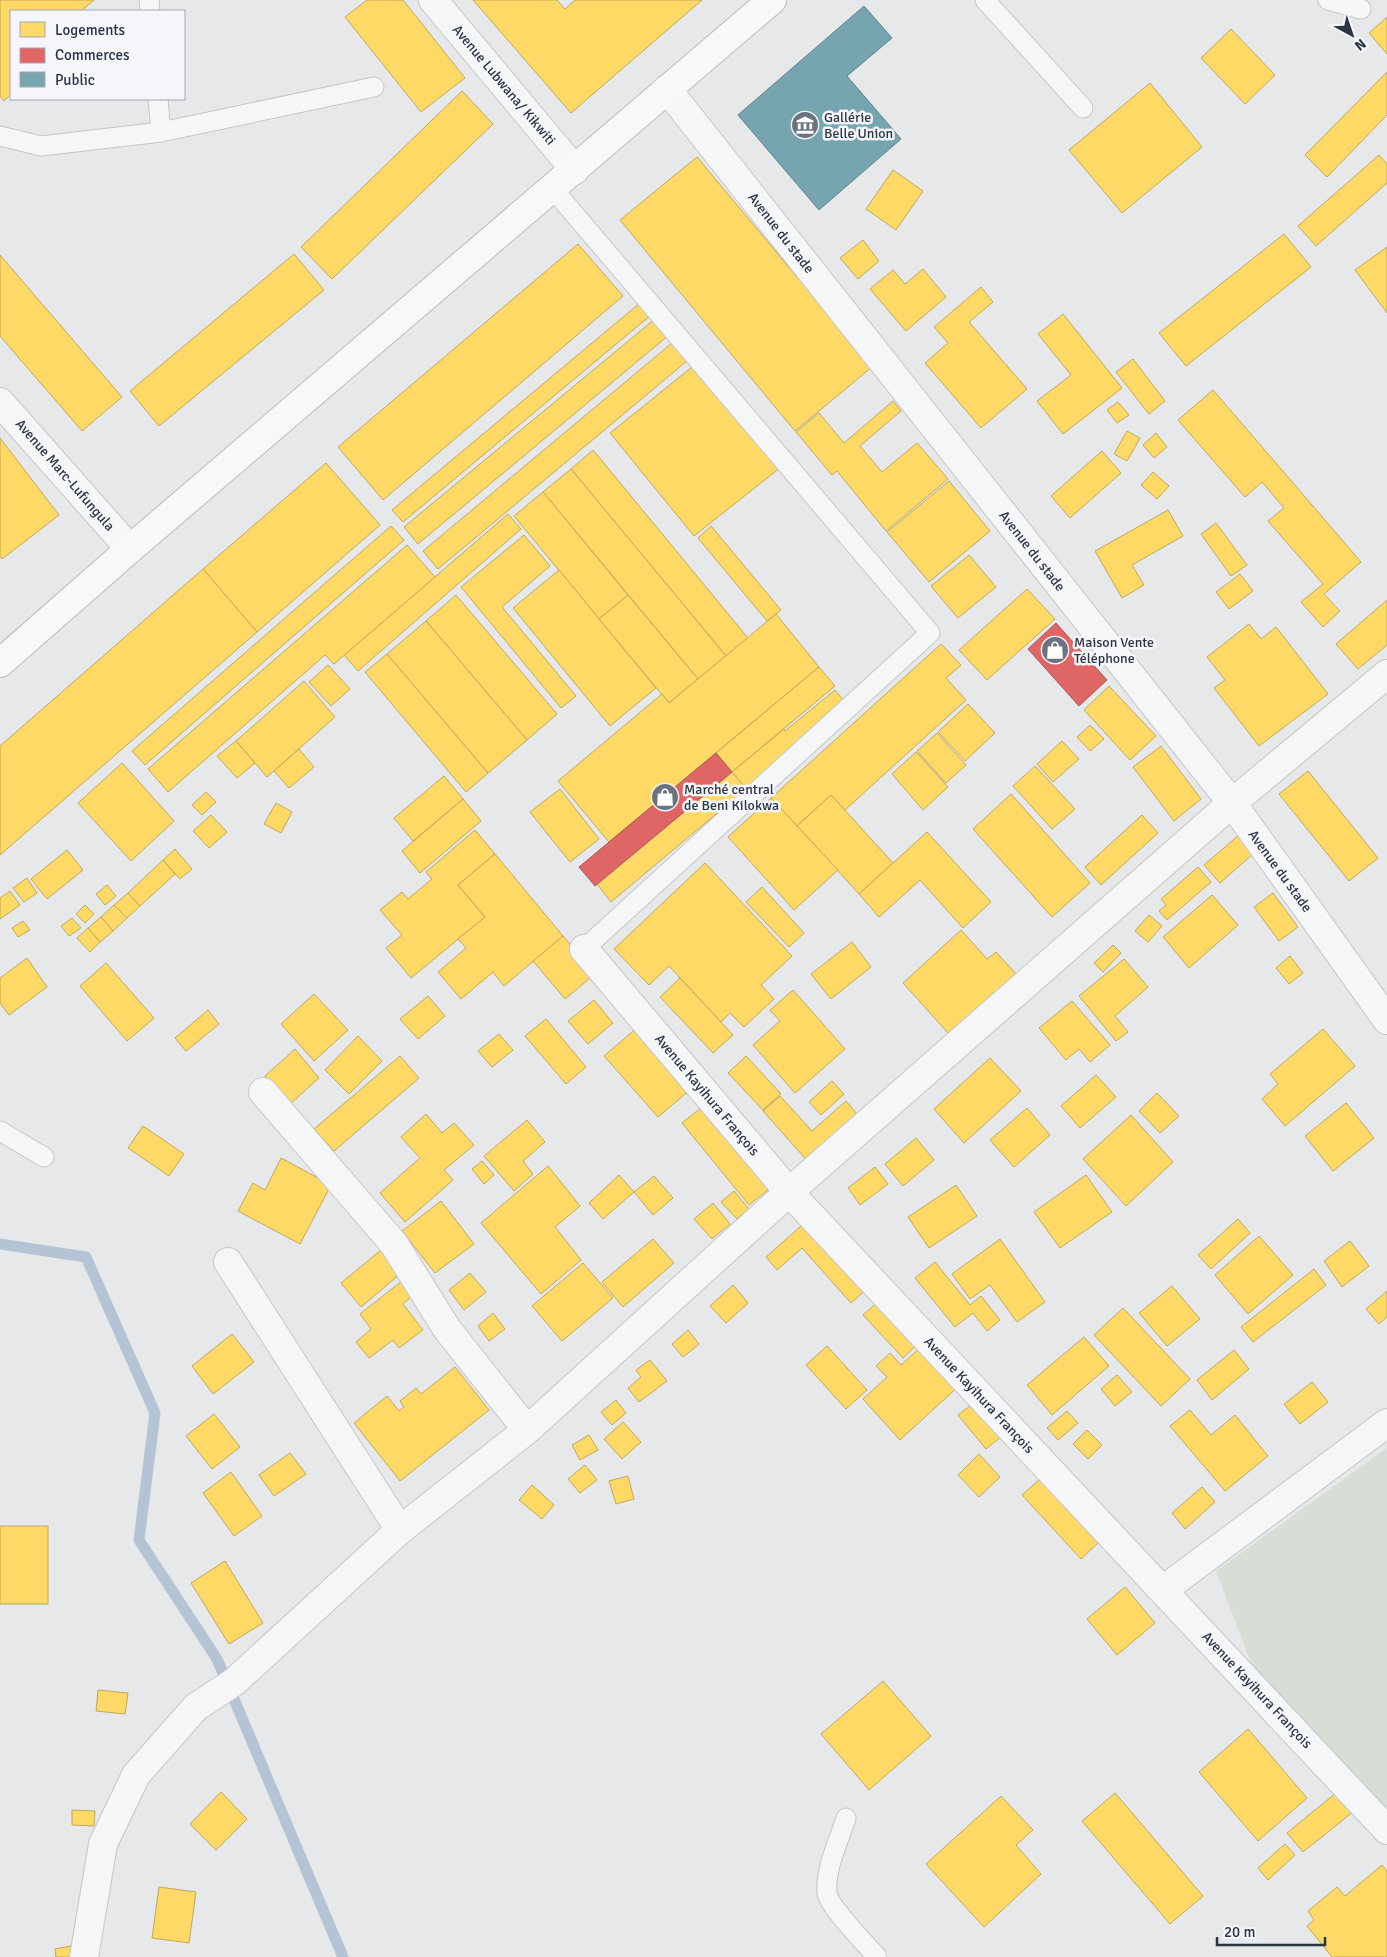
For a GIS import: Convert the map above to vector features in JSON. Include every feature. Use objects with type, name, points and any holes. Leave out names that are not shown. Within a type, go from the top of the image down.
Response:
[{"type":"highway","points":[[0,663],[130,549],[772,0]]},
{"type":"street","name":"Avenue Lubwana/ Kikwiti","points":[[433,0],[575,170]]},
{"type":"street","name":"Avenue du stade","points":[[667,89],[1232,803],[1387,1020]]},
{"type":"street","name":"Avenue Marc-Lufungula","points":[[0,402],[130,549]]},
{"type":"street","points":[[84,1957],[103,1844],[136,1775],[196,1707],[234,1682],[400,1530],[527,1430],[789,1192],[1232,803],[1387,674]]},
{"type":"street","name":"Avenue Kayihura François","points":[[584,949],[789,1192],[1387,1830]]},
{"type":"street","points":[[263,1092],[394,1244],[447,1329],[527,1430]]},
{"type":"street","points":[[228,1262],[400,1530]]},
{"type":"street","points":[[1163,1590],[1387,1423]]},
{"type":"lane","points":[[985,0],[1083,108]]},
{"type":"lane","points":[[1328,0],[1361,9]]},
{"type":"lane","points":[[0,136],[41,146],[161,132],[374,87]]},
{"type":"lane","points":[[158,100],[161,132]]},
{"type":"lane","points":[[553,188],[930,633],[584,949]]},
{"type":"lane","points":[[0,1131],[44,1157]]},
{"type":"lane","points":[[846,1818],[829,1870],[827,1894],[834,1907],[877,1957]]},
{"type":"shaded area","points":[[1387,1448],[1387,1822],[1257,1679],[1216,1571]]},
{"type":"building: Logements","points":[[0,0],[94,0],[82,10],[10,10],[10,95],[4,101],[0,96]]},
{"type":"building: Logements","points":[[367,0],[403,0],[465,78],[421,112],[345,17]]},
{"type":"building: Logements","points":[[473,0],[557,0],[565,9],[575,0],[702,0],[571,113]]},
{"type":"building: Logements","points":[[1387,17],[1387,54],[1369,33]]},
{"type":"building: Logements","points":[[1231,29],[1275,75],[1245,104],[1201,58]]},
{"type":"building: Logements","points":[[1387,72],[1387,115],[1327,177],[1305,155]]},
{"type":"building: Logements","points":[[1150,83],[1202,147],[1122,213],[1069,150]]},
{"type":"building: Logements","points":[[462,91],[493,124],[332,279],[301,247]]},
{"type":"building: Logements","points":[[1379,155],[1387,164],[1387,183],[1316,246],[1298,226]]},
{"type":"building: Logements","points":[[697,157],[872,367],[795,431],[620,220]]},
{"type":"building: Logements","points":[[893,170],[923,191],[896,230],[866,209]]},
{"type":"building: Logements","points":[[1284,234],[1311,267],[1186,366],[1159,333]]},
{"type":"building: Logements","points":[[863,240],[879,261],[858,279],[840,258]]},
{"type":"building: Logements","points":[[578,244],[623,296],[383,500],[338,447]]},
{"type":"building: Logements","points":[[1387,247],[1387,313],[1355,270]]},
{"type":"building: Logements","points":[[294,254],[324,290],[159,426],[130,391]]},
{"type":"building: Logements","points":[[0,255],[122,397],[82,431],[0,336]]},
{"type":"building: Logements","points":[[923,269],[946,297],[906,331],[870,289],[893,270],[905,284]]},
{"type":"building: Logements","points":[[981,287],[993,302],[969,322],[1027,389],[981,428],[925,363],[948,343],[934,327]]},
{"type":"building: Logements","points":[[640,303],[651,315],[403,522],[392,510]]},
{"type":"building: Logements","points":[[1063,314],[1122,388],[1063,434],[1037,401],[1071,375],[1038,334]]},
{"type":"building: Logements","points":[[656,318],[669,335],[418,544],[404,527]]},
{"type":"building: Logements","points":[[672,343],[687,361],[438,569],[423,551]]},
{"type":"building: Logements","points":[[1133,359],[1165,401],[1149,414],[1116,372]]},
{"type":"building: Logements","points":[[697,363],[781,467],[694,536],[610,433]]},
{"type":"building: Logements","points":[[1213,390],[1361,562],[1324,594],[1340,611],[1323,627],[1301,602],[1323,584],[1268,521],[1284,508],[1262,482],[1245,497],[1178,420]]},
{"type":"building: Logements","points":[[893,401],[901,411],[860,446],[882,472],[917,443],[948,479],[886,531],[837,471],[832,475],[796,432],[819,413],[844,443]]},
{"type":"building: Logements","points":[[1118,402],[1129,415],[1117,423],[1107,410]]},
{"type":"building: Logements","points":[[1127,431],[1140,438],[1127,461],[1114,454]]},
{"type":"building: Logements","points":[[1156,433],[1167,447],[1154,458],[1143,445]]},
{"type":"building: Logements","points":[[0,438],[59,515],[2,559],[0,556]]},
{"type":"building: Logements","points":[[593,450],[748,638],[726,656],[571,469]]},
{"type":"building: Logements","points":[[1102,451],[1121,473],[1070,518],[1051,496]]},
{"type":"building: Logements","points":[[326,463],[380,525],[257,632],[203,569]]},
{"type":"building: Logements","points":[[571,469],[726,656],[698,679],[543,492]]},
{"type":"building: Logements","points":[[1153,472],[1169,486],[1157,499],[1141,485]]},
{"type":"building: Logements","points":[[949,481],[990,531],[929,582],[887,532]]},
{"type":"building: Logements","points":[[543,492],[628,595],[599,619],[514,516]]},
{"type":"building: Logements","points":[[1168,510],[1183,536],[1132,565],[1144,585],[1122,598],[1095,551]]},
{"type":"building: Logements","points":[[508,514],[521,529],[358,671],[344,655]]},
{"type":"building: Logements","points":[[1216,523],[1247,565],[1231,576],[1201,534]]},
{"type":"building: Logements","points":[[391,526],[404,540],[145,765],[132,751]]},
{"type":"building: Logements","points":[[711,526],[781,610],[767,621],[698,538]]},
{"type":"building: Logements","points":[[524,535],[550,566],[502,607],[576,696],[561,708],[461,587]]},
{"type":"building: Logements","points":[[407,545],[435,577],[334,664],[325,655],[168,792],[148,769]]},
{"type":"building: Logements","points":[[969,555],[996,587],[958,618],[931,586]]},
{"type":"building: Logements","points":[[203,569],[257,632],[0,855],[0,746]]},
{"type":"building: Logements","points":[[559,570],[656,688],[610,726],[513,608]]},
{"type":"building: Logements","points":[[1240,574],[1253,591],[1229,609],[1216,592]]},
{"type":"building: Logements","points":[[1027,589],[1055,619],[987,680],[959,650]]},
{"type":"building: Logements","points":[[456,595],[557,714],[527,740],[426,621]]},
{"type":"building: Logements","points":[[628,595],[698,679],[669,703],[599,619]]},
{"type":"building: Logements","points":[[1387,600],[1387,645],[1358,669],[1336,644]]},
{"type":"building: Logements","points":[[776,614],[819,667],[609,842],[558,781],[662,694],[669,703]]},
{"type":"building: Logements","points":[[426,621],[527,740],[488,773],[387,654]]},
{"type":"building: Logements","points":[[1249,624],[1261,639],[1276,627],[1328,694],[1259,746],[1214,688],[1225,680],[1207,657]]},
{"type":"building: Logements","points":[[941,644],[961,665],[946,678],[966,700],[845,810],[831,795],[797,826],[771,798]]},
{"type":"building: Logements","points":[[387,654],[488,773],[466,792],[365,672]]},
{"type":"building: Logements","points":[[328,665],[350,689],[331,706],[309,682]]},
{"type":"building: Logements","points":[[819,667],[835,686],[732,772],[716,753]]},
{"type":"building: Logements","points":[[304,681],[335,717],[267,777],[236,741]]},
{"type":"building: Logements","points":[[1109,686],[1156,736],[1130,760],[1084,710]]},
{"type":"building: Logements","points":[[835,690],[847,705],[746,789],[732,772]]},
{"type":"building: Logements","points":[[968,704],[995,733],[965,761],[938,732]]},
{"type":"building: Logements","points":[[1090,725],[1104,739],[1090,751],[1077,737]]},
{"type":"building: Logements","points":[[937,733],[966,765],[946,783],[917,751]]},
{"type":"building: Logements","points":[[236,741],[255,763],[237,778],[217,756]]},
{"type":"building: Logements","points":[[1062,741],[1079,759],[1053,782],[1037,764]]},
{"type":"building: Logements","points":[[1161,746],[1201,799],[1174,821],[1133,767]]},
{"type":"building: Logements","points":[[299,749],[314,767],[289,788],[274,771]]},
{"type":"building: Logements","points":[[916,752],[948,787],[923,810],[892,774]]},
{"type":"building: Logements","points":[[122,763],[174,821],[131,861],[78,803]]},
{"type":"building: Logements","points":[[1035,766],[1075,809],[1052,829],[1013,786]]},
{"type":"building: Logements","points":[[1308,771],[1378,858],[1349,881],[1279,794]]},
{"type":"building: Logements","points":[[732,772],[746,789],[611,902],[597,884]]},
{"type":"building: Logements","points":[[444,776],[463,799],[413,841],[394,818]]},
{"type":"building: Logements","points":[[560,789],[599,839],[570,862],[530,812]]},
{"type":"building: Logements","points":[[206,792],[216,802],[202,815],[192,805]]},
{"type":"building: Logements","points":[[1011,794],[1090,883],[1052,917],[973,829]]},
{"type":"building: Logements","points":[[831,795],[893,863],[859,894],[797,826]]},
{"type":"building: Logements","points":[[771,798],[838,870],[794,910],[728,837]]},
{"type":"building: Logements","points":[[463,799],[481,821],[420,873],[402,851]]},
{"type":"building: Logements","points":[[276,803],[292,812],[281,833],[264,824]]},
{"type":"building: Logements","points":[[211,815],[227,832],[209,848],[193,831]]},
{"type":"building: Logements","points":[[1142,815],[1158,833],[1101,885],[1085,867]]},
{"type":"building: Logements","points":[[475,830],[495,854],[458,885],[485,917],[411,978],[386,948],[402,935],[380,910],[402,892],[408,899],[432,879],[426,872]]},
{"type":"building: Logements","points":[[927,832],[991,902],[963,928],[920,880],[879,917],[859,894]]},
{"type":"building: Logements","points":[[1239,835],[1255,852],[1220,883],[1204,865]]},
{"type":"building: Logements","points":[[175,849],[192,869],[180,879],[163,860]]},
{"type":"building: Logements","points":[[67,850],[83,870],[47,899],[31,879]]},
{"type":"building: Logements","points":[[495,854],[563,936],[504,986],[493,972],[461,999],[438,972],[466,948],[458,939],[485,917],[458,885]]},
{"type":"building: Logements","points":[[163,860],[175,874],[140,906],[128,893]]},
{"type":"building: Logements","points":[[705,863],[792,956],[761,985],[774,999],[744,1027],[730,1013],[721,1022],[669,966],[649,985],[614,949]]},
{"type":"building: Logements","points":[[1198,867],[1211,882],[1167,920],[1159,911],[1166,905],[1161,899]]},
{"type":"building: Logements","points":[[27,878],[37,893],[24,902],[13,888]]},
{"type":"building: Logements","points":[[107,885],[116,896],[105,905],[96,894]]},
{"type":"building: Logements","points":[[762,887],[804,933],[789,947],[746,902]]},
{"type":"building: Logements","points":[[10,891],[20,905],[0,919],[0,898]]},
{"type":"building: Logements","points":[[128,893],[140,906],[127,918],[114,905]]},
{"type":"building: Logements","points":[[1273,893],[1298,927],[1279,941],[1254,907]]},
{"type":"building: Logements","points":[[1212,895],[1238,925],[1189,968],[1163,937]]},
{"type":"building: Logements","points":[[85,905],[94,914],[85,923],[76,914]]},
{"type":"building: Logements","points":[[114,905],[127,918],[113,931],[101,917]]},
{"type":"building: Logements","points":[[1149,915],[1162,926],[1148,942],[1135,931]]},
{"type":"building: Logements","points":[[101,917],[113,931],[100,942],[88,928]]},
{"type":"building: Logements","points":[[72,918],[81,928],[69,936],[61,926]]},
{"type":"building: Logements","points":[[23,921],[30,930],[18,937],[12,928]]},
{"type":"building: Logements","points":[[88,928],[100,942],[90,952],[77,938]]},
{"type":"building: Logements","points":[[961,930],[987,959],[996,952],[1016,974],[949,1034],[903,983]]},
{"type":"building: Logements","points":[[563,936],[595,974],[565,999],[533,961]]},
{"type":"building: Logements","points":[[852,942],[871,967],[831,999],[811,974]]},
{"type":"building: Logements","points":[[1113,945],[1121,953],[1103,972],[1094,963]]},
{"type":"building: Logements","points":[[1290,956],[1303,973],[1289,984],[1276,968]]},
{"type":"building: Logements","points":[[27,958],[47,987],[9,1015],[0,1003],[0,978]]},
{"type":"building: Logements","points":[[1124,959],[1148,987],[1115,1016],[1128,1032],[1116,1041],[1079,996]]},
{"type":"building: Logements","points":[[106,963],[154,1018],[127,1041],[80,986]]},
{"type":"building: Logements","points":[[680,978],[733,1035],[713,1053],[660,997]]},
{"type":"building: Logements","points":[[793,990],[845,1049],[795,1093],[753,1045],[780,1021],[770,1010]]},
{"type":"building: Logements","points":[[314,994],[348,1030],[314,1061],[281,1024]]},
{"type":"building: Logements","points":[[428,996],[445,1016],[418,1039],[400,1019]]},
{"type":"building: Logements","points":[[594,1000],[613,1023],[588,1044],[568,1021]]},
{"type":"building: Logements","points":[[1072,1001],[1110,1045],[1090,1062],[1079,1049],[1066,1060],[1039,1028]]},
{"type":"building: Logements","points":[[208,1010],[219,1024],[186,1051],[175,1038]]},
{"type":"building: Logements","points":[[546,1019],[586,1067],[566,1084],[525,1036]]},
{"type":"building: Logements","points":[[638,1027],[691,1089],[658,1117],[604,1056]]},
{"type":"building: Logements","points":[[1323,1029],[1355,1066],[1285,1126],[1262,1099],[1278,1084],[1270,1074]]},
{"type":"building: Logements","points":[[499,1034],[513,1050],[492,1067],[478,1051]]},
{"type":"building: Logements","points":[[358,1036],[382,1061],[349,1094],[325,1070]]},
{"type":"building: Logements","points":[[295,1049],[319,1078],[290,1104],[265,1076]]},
{"type":"building: Logements","points":[[400,1056],[419,1078],[334,1151],[314,1129]]},
{"type":"building: Logements","points":[[746,1056],[781,1094],[763,1110],[728,1073]]},
{"type":"building: Logements","points":[[990,1058],[1021,1091],[964,1143],[934,1109]]},
{"type":"building: Logements","points":[[1096,1075],[1116,1097],[1080,1128],[1061,1106]]},
{"type":"building: Logements","points":[[832,1081],[844,1094],[821,1115],[809,1102]]},
{"type":"building: Logements","points":[[1157,1093],[1179,1116],[1160,1133],[1139,1111]]},
{"type":"building: Logements","points":[[780,1096],[812,1131],[846,1101],[862,1120],[811,1165],[763,1111]]},
{"type":"building: Logements","points":[[1346,1103],[1374,1138],[1333,1171],[1305,1136]]},
{"type":"building: Logements","points":[[706,1104],[774,1185],[749,1205],[682,1123]]},
{"type":"building: Logements","points":[[1027,1108],[1050,1135],[1014,1167],[990,1140]]},
{"type":"building: Logements","points":[[426,1114],[442,1133],[454,1123],[474,1145],[444,1170],[453,1180],[405,1222],[380,1193],[420,1158],[401,1137]]},
{"type":"building: Logements","points":[[1131,1115],[1173,1162],[1126,1206],[1083,1159]]},
{"type":"building: Logements","points":[[527,1120],[545,1142],[523,1161],[533,1174],[514,1191],[484,1156]]},
{"type":"building: Logements","points":[[143,1126],[184,1154],[169,1176],[128,1148]]},
{"type":"building: Logements","points":[[916,1138],[934,1160],[903,1186],[885,1164]]},
{"type":"building: Logements","points":[[281,1158],[331,1185],[300,1244],[238,1211],[253,1183],[265,1190]]},
{"type":"building: Logements","points":[[482,1161],[494,1175],[484,1184],[472,1169]]},
{"type":"building: Logements","points":[[548,1166],[580,1206],[555,1227],[581,1260],[541,1294],[481,1223]]},
{"type":"building: Logements","points":[[875,1167],[888,1184],[860,1205],[848,1188]]},
{"type":"building: Logements","points":[[619,1175],[634,1192],[603,1219],[589,1203]]},
{"type":"building: Logements","points":[[1086,1175],[1112,1212],[1060,1248],[1034,1212]]},
{"type":"building: Logements","points":[[654,1176],[673,1198],[653,1215],[634,1192]]},
{"type":"building: Logements","points":[[956,1185],[977,1216],[929,1248],[908,1217]]},
{"type":"building: Logements","points":[[734,1191],[749,1209],[737,1219],[721,1202]]},
{"type":"building: Logements","points":[[441,1201],[474,1244],[435,1273],[402,1231]]},
{"type":"building: Logements","points":[[713,1203],[730,1224],[712,1239],[694,1219]]},
{"type":"building: Logements","points":[[810,1218],[870,1286],[851,1303],[802,1248],[777,1270],[766,1257]]},
{"type":"building: Logements","points":[[1238,1219],[1250,1233],[1211,1269],[1198,1255]]},
{"type":"building: Logements","points":[[1259,1236],[1293,1275],[1248,1314],[1215,1275]]},
{"type":"building: Logements","points":[[653,1239],[674,1263],[623,1307],[602,1282]]},
{"type":"building: Logements","points":[[1000,1239],[1045,1302],[1017,1322],[990,1285],[970,1299],[952,1274]]},
{"type":"building: Logements","points":[[1350,1241],[1369,1266],[1342,1287],[1324,1261]]},
{"type":"building: Logements","points":[[381,1250],[400,1274],[361,1307],[341,1283]]},
{"type":"building: Logements","points":[[935,1262],[970,1305],[981,1296],[1000,1320],[987,1331],[973,1313],[955,1327],[915,1278]]},
{"type":"building: Logements","points":[[583,1263],[613,1298],[562,1341],[532,1306]]},
{"type":"building: Logements","points":[[1314,1269],[1326,1285],[1253,1342],[1241,1327]]},
{"type":"building: Logements","points":[[470,1273],[486,1292],[464,1310],[449,1290]]},
{"type":"building: Logements","points":[[402,1281],[413,1295],[403,1304],[423,1330],[399,1348],[393,1340],[369,1358],[356,1342],[371,1329],[360,1314]]},
{"type":"building: Logements","points":[[733,1285],[748,1303],[726,1323],[710,1306]]},
{"type":"building: Logements","points":[[1172,1286],[1200,1319],[1167,1346],[1139,1313]]},
{"type":"building: Logements","points":[[1387,1291],[1387,1317],[1379,1324],[1366,1309]]},
{"type":"building: Logements","points":[[882,1298],[921,1341],[903,1358],[863,1315]]},
{"type":"building: Logements","points":[[1123,1308],[1190,1379],[1161,1406],[1094,1335]]},
{"type":"building: Logements","points":[[493,1313],[505,1329],[489,1341],[478,1326]]},
{"type":"building: Logements","points":[[688,1330],[699,1344],[683,1357],[672,1344]]},
{"type":"building: Logements","points":[[232,1334],[254,1362],[213,1394],[192,1366]]},
{"type":"building: Logements","points":[[1084,1337],[1109,1366],[1052,1415],[1027,1385]]},
{"type":"building: Logements","points":[[924,1344],[961,1384],[900,1440],[863,1399],[887,1377],[876,1366],[890,1353],[901,1365]]},
{"type":"building: Logements","points":[[827,1346],[867,1390],[846,1409],[806,1365]]},
{"type":"building: Logements","points":[[1234,1350],[1249,1369],[1212,1400],[1197,1380]]},
{"type":"building: Logements","points":[[650,1360],[667,1381],[639,1402],[628,1388],[641,1377],[636,1370]]},
{"type":"building: Logements","points":[[455,1367],[489,1410],[400,1481],[354,1423],[387,1396],[399,1411],[404,1407],[400,1401],[416,1388],[421,1394]]},
{"type":"building: Logements","points":[[1117,1375],[1132,1392],[1115,1406],[1101,1389]]},
{"type":"building: Logements","points":[[1312,1382],[1328,1402],[1300,1424],[1284,1404]]},
{"type":"building: Logements","points":[[616,1400],[626,1413],[612,1425],[601,1412]]},
{"type":"building: Logements","points":[[975,1402],[1002,1436],[986,1449],[958,1415]]},
{"type":"building: Logements","points":[[1190,1410],[1211,1435],[1235,1415],[1268,1456],[1225,1491],[1170,1426]]},
{"type":"building: Logements","points":[[1067,1411],[1078,1423],[1058,1440],[1047,1428]]},
{"type":"building: Logements","points":[[214,1414],[240,1447],[212,1469],[186,1436]]},
{"type":"building: Logements","points":[[623,1422],[641,1442],[622,1459],[604,1439]]},
{"type":"building: Logements","points":[[1087,1430],[1102,1445],[1088,1459],[1073,1444]]},
{"type":"building: Logements","points":[[589,1435],[598,1450],[580,1460],[572,1445]]},
{"type":"building: Logements","points":[[290,1453],[306,1474],[274,1496],[259,1475]]},
{"type":"building: Logements","points":[[979,1454],[1000,1477],[979,1497],[958,1475]]},
{"type":"building: Logements","points":[[585,1465],[597,1480],[580,1493],[568,1479]]},
{"type":"building: Logements","points":[[231,1472],[262,1516],[234,1536],[203,1493]]},
{"type":"building: Logements","points":[[628,1476],[634,1499],[616,1504],[609,1481]]},
{"type":"building: Logements","points":[[1040,1479],[1099,1542],[1081,1559],[1022,1495]]},
{"type":"building: Logements","points":[[532,1485],[554,1505],[542,1519],[519,1500]]},
{"type":"building: Logements","points":[[1202,1487],[1215,1502],[1185,1529],[1172,1513]]},
{"type":"building: Logements","points":[[0,1526],[48,1526],[48,1604],[0,1604]]},
{"type":"building: Logements","points":[[225,1561],[263,1623],[229,1644],[191,1583]]},
{"type":"building: Logements","points":[[1125,1587],[1155,1623],[1117,1655],[1087,1619]]},
{"type":"building: Logements","points":[[883,1681],[931,1736],[869,1790],[821,1734]]},
{"type":"building: Logements","points":[[98,1690],[128,1693],[125,1714],[96,1711]]},
{"type":"building: Logements","points":[[1248,1729],[1307,1798],[1258,1841],[1199,1772]]},
{"type":"building: Logements","points":[[221,1792],[247,1819],[216,1850],[190,1824]]},
{"type":"building: Logements","points":[[1337,1792],[1353,1812],[1303,1852],[1287,1833]]},
{"type":"building: Logements","points":[[1115,1793],[1203,1896],[1170,1924],[1082,1821]]},
{"type":"building: Logements","points":[[1001,1796],[1033,1830],[1016,1845],[1041,1874],[984,1927],[926,1864]]},
{"type":"building: Logements","points":[[72,1810],[95,1811],[94,1826],[72,1825]]},
{"type":"building: Logements","points":[[1285,1844],[1295,1855],[1268,1880],[1258,1868]]},
{"type":"building: Logements","points":[[1382,1865],[1387,1871],[1387,1957],[1332,1957],[1307,1926],[1314,1920],[1308,1911],[1337,1887],[1345,1896]]},
{"type":"building: Logements","points":[[159,1887],[196,1892],[189,1943],[152,1938]]},
{"type":"building: Logements","points":[[71,1946],[73,1957],[56,1957],[55,1949]]},
{"type":"building: Commerces","points":[[1056,623],[1107,680],[1079,706],[1028,649]]},
{"type":"building: Commerces","points":[[716,753],[732,772],[595,886],[579,867]]},
{"type":"building: Public","points":[[864,6],[892,38],[847,76],[901,139],[819,210],[738,115]]},
{"type":"waterway","points":[[0,1244],[86,1257],[155,1413],[139,1540],[217,1659],[343,1957]]},
{"type":"place","name":"Gallérie Belle Union","points":[[805,125]]},
{"type":"place","name":"Maison Vente Téléphone","points":[[1055,650]]},
{"type":"place","name":"Marché central de Beni Kilokwa","points":[[665,797]]}]
